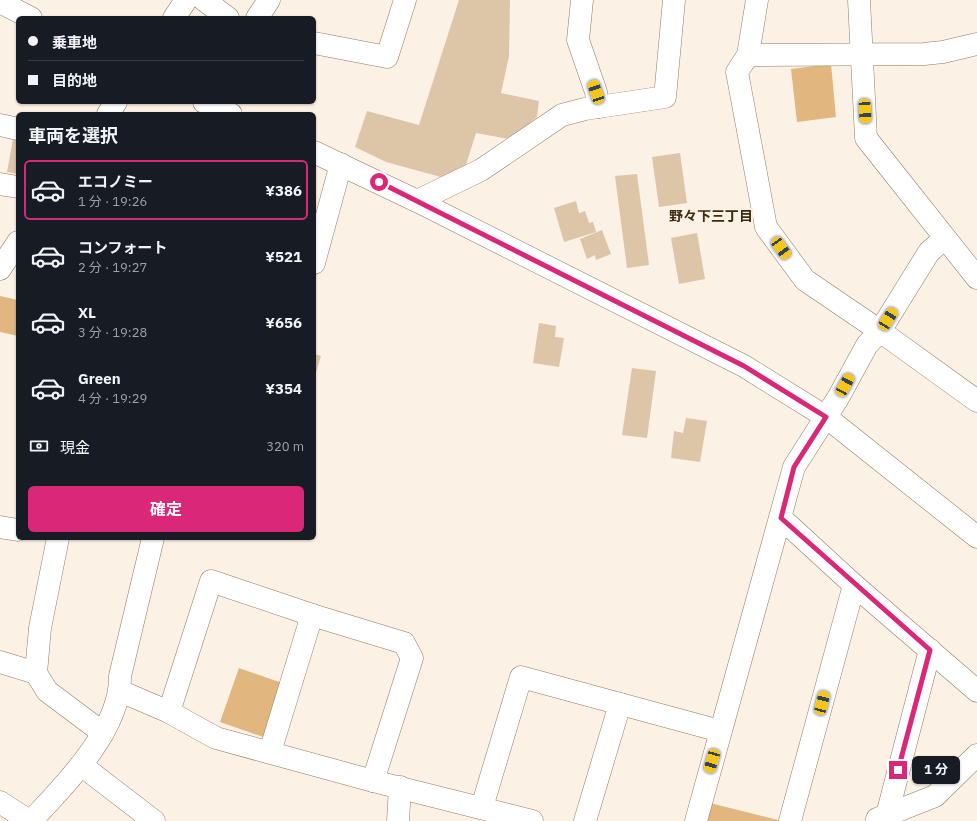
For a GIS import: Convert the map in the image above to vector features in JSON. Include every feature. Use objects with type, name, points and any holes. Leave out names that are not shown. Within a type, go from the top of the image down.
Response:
[{"type":"street","points":[[175,16],[186,0]]},
{"type":"street","points":[[204,0],[225,16]]},
{"type":"street","points":[[258,16],[269,0]]},
{"type":"street","points":[[316,42],[388,57],[405,0]]},
{"type":"street","points":[[582,0],[578,40],[596,92],[598,107]]},
{"type":"street","points":[[416,201],[482,170],[562,115],[598,107],[665,97],[674,0]]},
{"type":"street","points":[[756,0],[748,54],[737,72],[766,227],[805,280],[880,331],[977,401]]},
{"type":"street","points":[[860,0],[866,138],[977,278]]},
{"type":"street","points":[[0,2],[27,16]]},
{"type":"street","points":[[748,54],[944,52],[977,44]]},
{"type":"street","points":[[208,104],[226,112]]},
{"type":"street","points":[[0,125],[16,129]]},
{"type":"street","points":[[316,153],[416,201],[744,366],[826,417],[977,537]]},
{"type":"street","points":[[316,256],[341,164]]},
{"type":"street","points":[[0,184],[16,187]]},
{"type":"street","points":[[696,821],[794,467],[826,417],[867,345],[880,331],[929,252],[944,238]]},
{"type":"street","points":[[0,268],[16,245]]},
{"type":"street","points":[[781,518],[854,585],[977,691]]},
{"type":"street","points":[[0,527],[16,530]]},
{"type":"street","points":[[58,540],[40,628],[36,673],[47,691],[103,733]]},
{"type":"street","points":[[0,802],[30,821],[81,764],[103,733],[120,691],[120,676],[153,540]]},
{"type":"street","points":[[169,712],[211,581],[312,615],[404,643],[412,658],[373,781]]},
{"type":"street","points":[[790,821],[854,585]]},
{"type":"street","points":[[270,752],[312,615]]},
{"type":"street","points":[[879,818],[930,650]]},
{"type":"street","points":[[0,662],[36,673]]},
{"type":"street","points":[[482,807],[521,677],[720,731]]},
{"type":"street","points":[[120,691],[169,712],[216,738],[373,781],[482,807],[532,821]]},
{"type":"street","points":[[585,821],[620,704]]},
{"type":"street","points":[[879,818],[935,796],[977,755]]},
{"type":"street","points":[[81,764],[154,821]]},
{"type":"street","points":[[398,821],[400,787]]},
{"type":"shaded area","points":[[831,64],[836,117],[797,122],[791,69]]},
{"type":"shaded area","points":[[0,296],[16,300],[16,336],[0,332]]},
{"type":"shaded area","points":[[239,668],[285,684],[266,738],[220,722]]},
{"type":"shaded area","points":[[710,803],[782,821],[705,821]]},
{"type":"building","points":[[459,0],[510,0],[509,56],[501,93],[539,101],[537,117],[509,139],[476,133],[464,171],[448,179],[386,162],[355,147],[367,111],[419,125]]},
{"type":"building","points":[[13,139],[16,140],[16,174],[7,172]]},
{"type":"building","points":[[680,153],[687,203],[659,207],[652,157]]},
{"type":"building","points":[[637,174],[649,265],[627,268],[615,176]]},
{"type":"building","points":[[576,201],[579,213],[585,211],[589,223],[593,222],[596,232],[564,242],[554,208]]},
{"type":"building","points":[[602,230],[611,254],[596,260],[595,255],[587,259],[580,239]]},
{"type":"building","points":[[697,233],[705,279],[679,284],[671,238]]},
{"type":"building","points":[[539,323],[556,326],[555,337],[564,338],[559,367],[533,363]]},
{"type":"building","points":[[316,355],[321,356],[316,372]]},
{"type":"building","points":[[632,368],[656,371],[647,438],[622,435]]},
{"type":"building","points":[[686,418],[707,421],[700,462],[671,458],[674,431],[683,433]]},
{"type":"district","name":"野々下三丁目","points":[[711,216]]},
{"type":"route","points":[[379,182],[744,366],[826,417],[794,467],[781,518],[854,585],[930,650],[898,770]]}]
